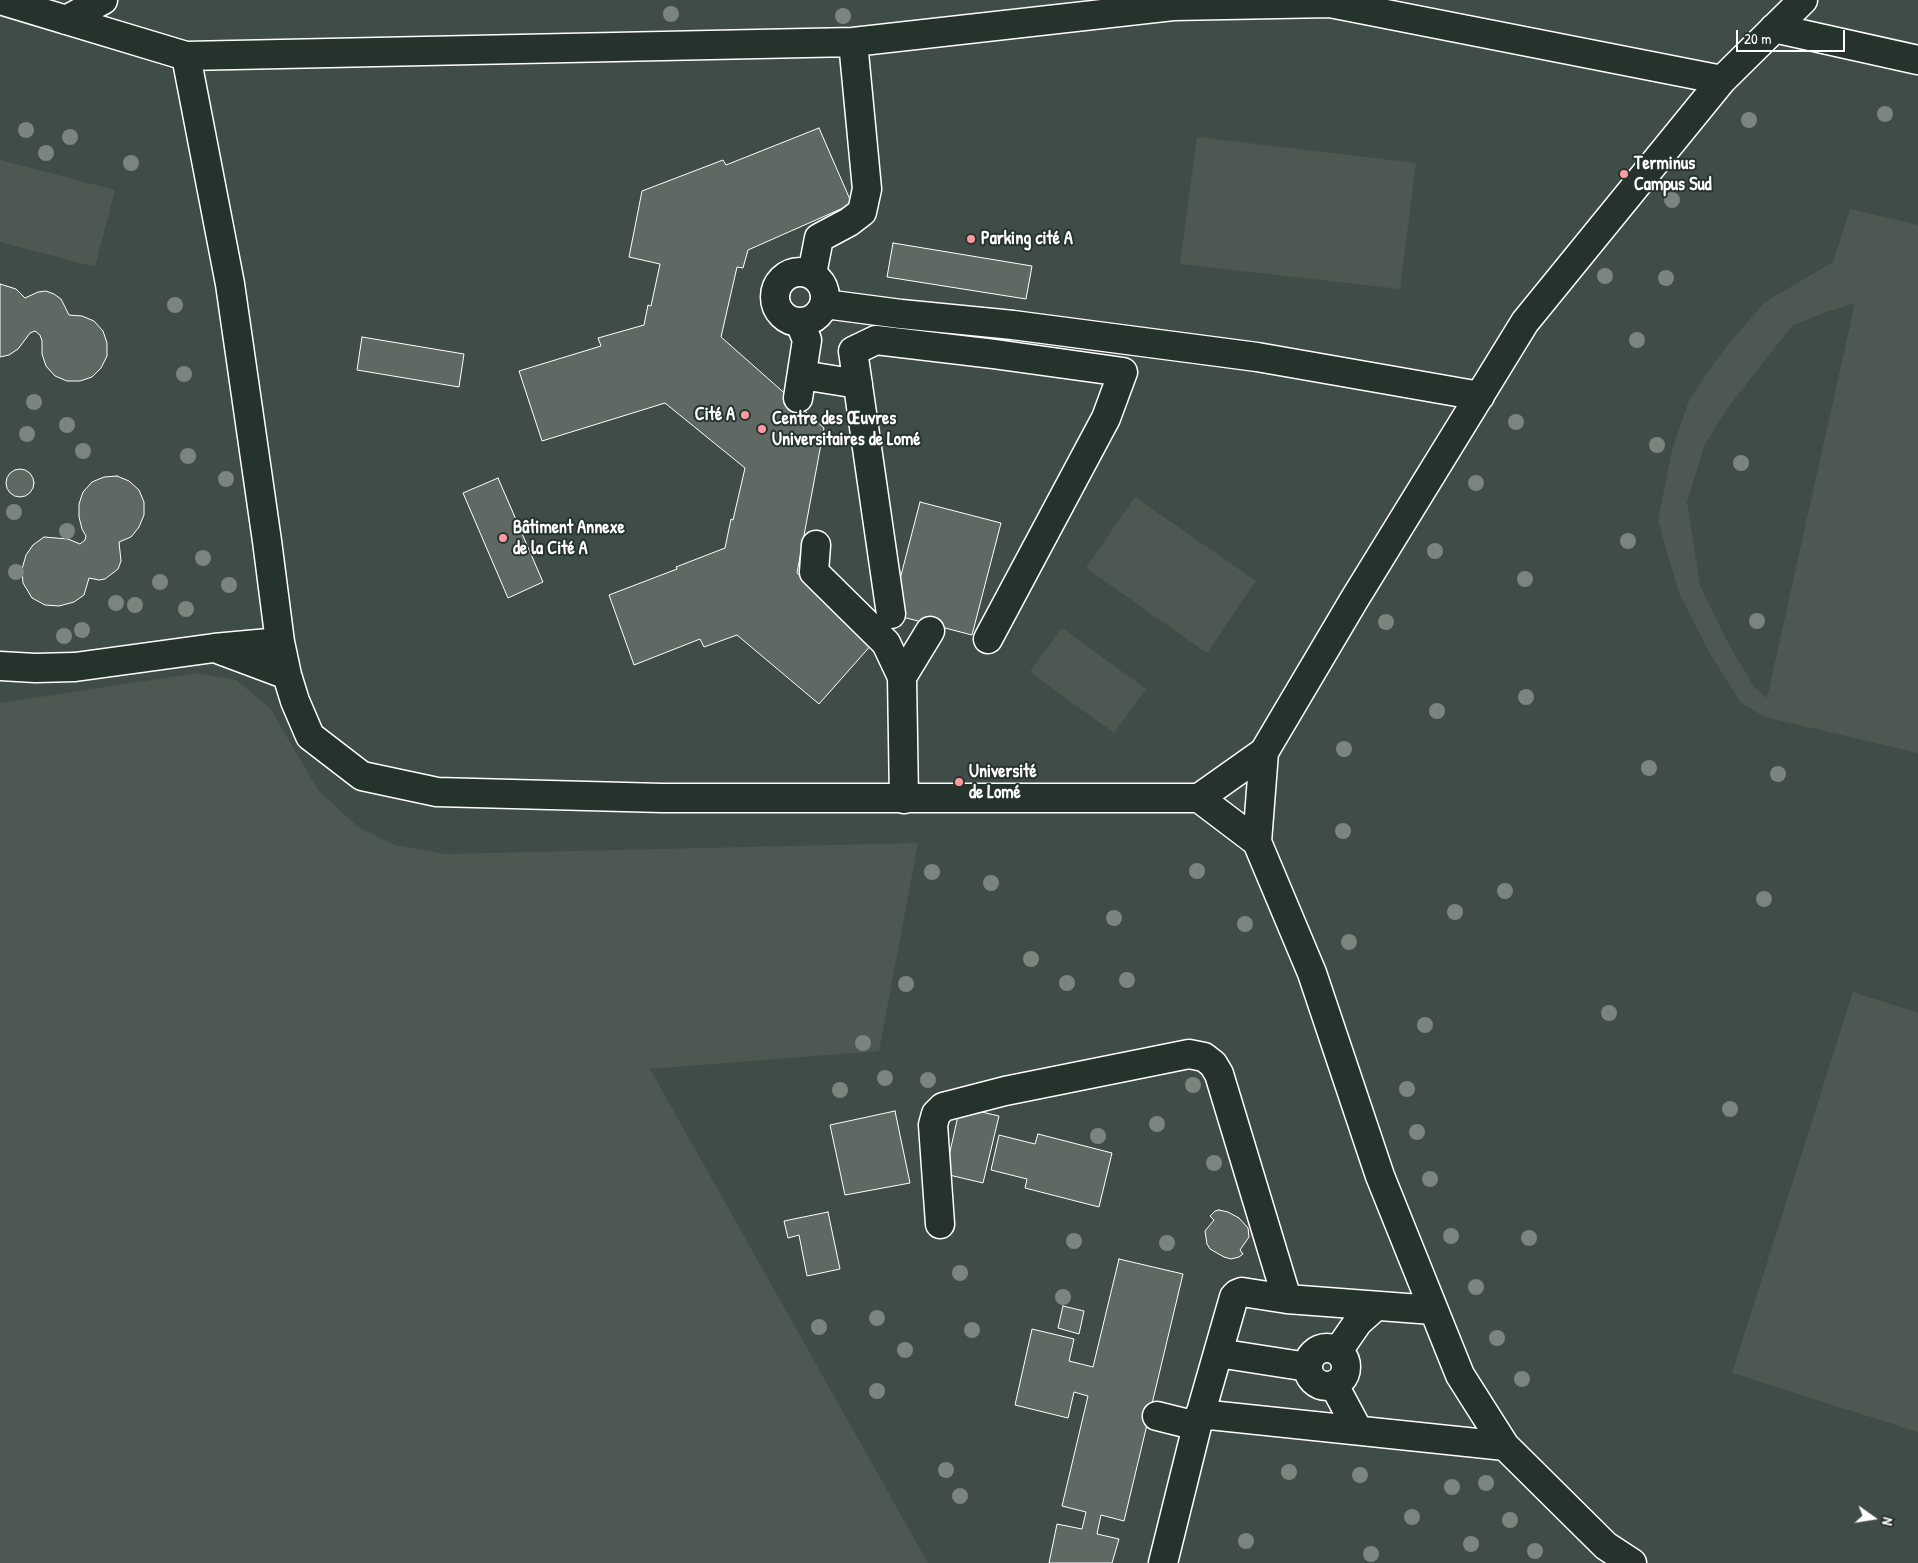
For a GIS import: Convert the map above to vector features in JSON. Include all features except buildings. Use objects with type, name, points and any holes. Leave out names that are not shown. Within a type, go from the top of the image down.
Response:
[{"type":"lane","points":[[0,0],[186,56],[853,42],[1173,6],[1330,3],[1722,80]]},
{"type":"lane","points":[[66,20],[103,0]]},
{"type":"lane","points":[[186,56],[230,284],[280,642],[287,675],[295,701],[310,736],[362,776],[437,792],[662,798],[1199,798],[1264,752],[1354,600],[1525,322],[1722,80],[1803,0]]},
{"type":"lane","points":[[1774,28],[1918,60]]},
{"type":"lane","points":[[812,274],[819,238],[849,222],[862,212],[867,189],[853,42]]},
{"type":"lane","points":[[800,272],[812,274],[820,282],[825,292],[825,304],[820,314],[811,321],[800,323],[788,320],[780,313],[775,302],[775,292],[780,281],[790,274],[800,272]]},
{"type":"lane","points":[[825,304],[1257,357],[1480,396]]},
{"type":"lane","points":[[800,323],[807,340],[800,387],[858,384]]},
{"type":"lane","points":[[891,614],[853,351],[876,340],[1123,372],[1106,418],[988,639]]},
{"type":"lane","points":[[816,545],[814,572],[886,643],[902,677],[904,799]]},
{"type":"lane","points":[[902,677],[930,631]]},
{"type":"lane","points":[[0,666],[35,668],[75,667],[214,648],[280,642]]},
{"type":"lane","points":[[214,648],[287,675]]},
{"type":"lane","points":[[1264,752],[1257,842],[1312,973],[1380,1176],[1460,1376],[1505,1446],[1606,1546],[1632,1563]]},
{"type":"lane","points":[[1199,798],[1257,842]]},
{"type":"lane","points":[[940,1224],[933,1125],[936,1114],[943,1107],[1005,1091],[1189,1054],[1204,1057],[1213,1064],[1219,1074],[1287,1299]]},
{"type":"lane","points":[[1163,1563],[1199,1420],[1234,1297],[1237,1294],[1242,1292],[1287,1299],[1433,1310]]},
{"type":"lane","points":[[1338,1351],[1358,1322],[1376,1306]]},
{"type":"lane","points":[[1328,1347],[1338,1351],[1346,1360],[1345,1375],[1341,1381],[1334,1385],[1319,1386],[1309,1375],[1308,1367],[1313,1353],[1328,1347]]},
{"type":"lane","points":[[1218,1353],[1308,1367]]},
{"type":"lane","points":[[1334,1385],[1358,1430]]},
{"type":"lane","points":[[1158,1416],[1358,1430],[1505,1446]]},
{"type":"shaded area","name":"Université de Lomé","points":[[0,0],[1918,0],[1918,1563],[0,1563]]},
{"type":"shaded area","points":[[1197,137],[1416,163],[1400,289],[1180,264]]},
{"type":"shaded area","points":[[0,160],[115,190],[95,267],[0,242]]},
{"type":"shaded area","points":[[1850,209],[1918,225],[1918,753],[1765,717],[1741,703],[1709,652],[1679,593],[1658,521],[1672,450],[1690,398],[1723,351],[1765,302],[1833,262]],"holes":[[[1855,303],[1767,698],[1754,687],[1727,641],[1700,586],[1687,502],[1704,446],[1729,406],[1792,326],[1823,313]]]},
{"type":"shaded area","points":[[1135,497],[1256,581],[1207,653],[1086,568]]},
{"type":"shaded area","points":[[1062,628],[1146,689],[1114,733],[1030,672]]},
{"type":"shaded area","points":[[197,673],[236,680],[270,708],[318,790],[358,827],[394,845],[445,854],[918,843],[879,1051],[650,1069],[928,1563],[0,1563],[0,703]]},
{"type":"shaded area","points":[[1853,992],[1918,1013],[1918,1432],[1732,1373]]},
{"type":"place","name":"Terminus Campus Sud","points":[[1624,174]]},
{"type":"place","name":"Parking cité A","points":[[971,239]]},
{"type":"place","name":"Cité A","points":[[745,415]]},
{"type":"place","name":"Centre des Œuvres Universitaires de Lomé","points":[[762,429]]},
{"type":"place","name":"Bâtiment Annexe de la Cité A","points":[[503,538]]},
{"type":"place","name":"Université de Lomé","points":[[959,782]]}]
